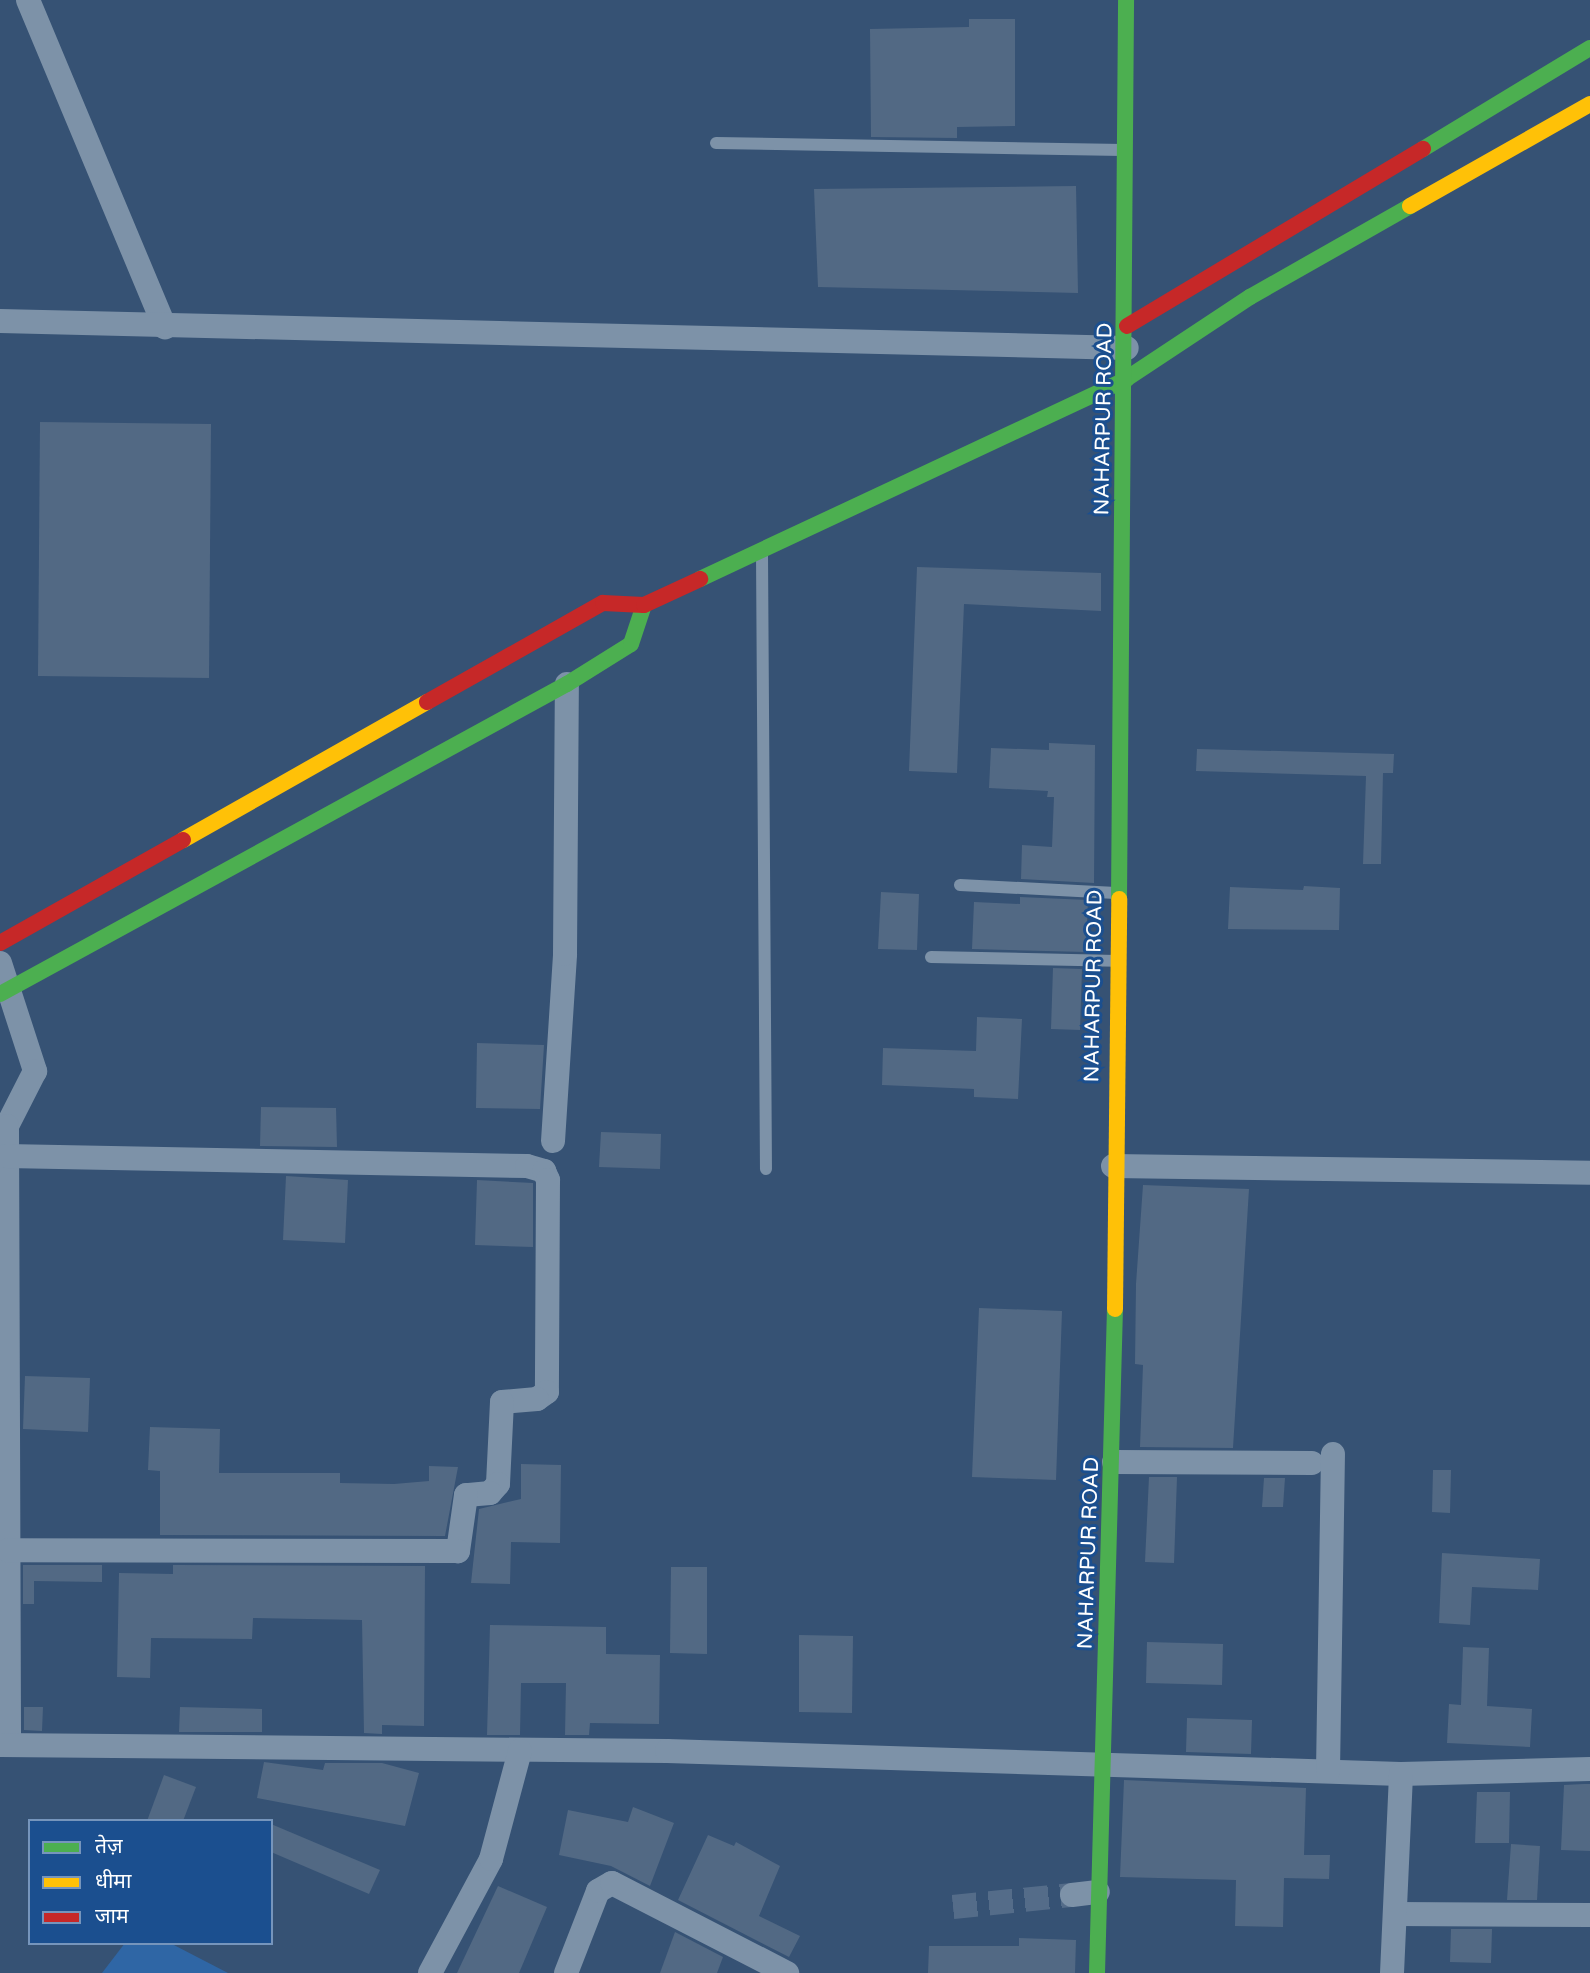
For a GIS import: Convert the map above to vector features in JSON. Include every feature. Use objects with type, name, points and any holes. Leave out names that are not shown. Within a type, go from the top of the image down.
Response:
[{"type":"street","points":[[28,0],[165,327]]},
{"type":"street","name":"NAHARPUR ROAD","points":[[1097,1973],[1100,1768],[1114,1462],[1116,893],[1127,337],[1126,0]]},
{"type":"street","points":[[0,321],[165,327],[1127,337],[1590,48]]},
{"type":"street","points":[[0,943],[603,603],[644,605],[1126,379],[1250,297],[1590,104]]},
{"type":"street","points":[[5,991],[567,684],[631,644],[644,605]]},
{"type":"street","points":[[553,1141],[565,954],[567,684]]},
{"type":"street","points":[[0,963],[5,991],[35,1071],[8,1117],[6,1156],[5,1508],[8,1550],[4,1745],[520,1751],[1401,1774],[1590,1769]]},
{"type":"street","points":[[6,1156],[527,1166],[544,1171],[548,1180],[547,1391],[537,1399],[502,1402],[498,1484],[490,1493],[466,1494],[458,1551],[8,1550]]},
{"type":"street","points":[[1113,1166],[1590,1173]]},
{"type":"street","points":[[1114,1462],[1323,1459],[1328,1771]]},
{"type":"street","points":[[430,1973],[491,1859],[520,1751]]},
{"type":"street","points":[[1392,1973],[1401,1774]]},
{"type":"street","points":[[566,1973],[598,1891],[612,1883],[786,1973]]},
{"type":"street","points":[[1072,1895],[1098,1892]]},
{"type":"street","points":[[1395,1914],[1590,1915]]},
{"type":"lane","points":[[716,143],[1127,150]]},
{"type":"lane","points":[[762,550],[766,1169]]},
{"type":"lane","points":[[960,885],[1116,893]]},
{"type":"lane","points":[[931,957],[1116,961]]},
{"type":"shaded area","points":[[123,1945],[174,1945],[228,1973],[102,1973]]},
{"type":"building","points":[[969,19],[1015,19],[1015,126],[957,127],[957,138],[871,137],[870,29],[969,27]]},
{"type":"building","points":[[1076,186],[1078,293],[818,287],[814,189]]},
{"type":"building","points":[[40,422],[211,424],[209,678],[38,676]]},
{"type":"building","points":[[917,567],[1101,573],[1101,611],[964,604],[957,773],[909,771]]},
{"type":"building","points":[[1049,743],[1095,745],[1094,883],[1021,879],[1022,845],[1052,847],[1054,797],[1047,797],[1048,791],[989,788],[991,748],[1049,750]]},
{"type":"building","points":[[1197,749],[1394,754],[1393,773],[1383,773],[1381,864],[1363,864],[1366,776],[1196,771]]},
{"type":"building","points":[[1304,886],[1340,888],[1339,930],[1228,929],[1230,887],[1303,890]]},
{"type":"building","points":[[881,892],[919,894],[917,950],[878,949]]},
{"type":"building","points":[[1020,897],[1088,900],[1086,952],[972,949],[974,902],[1020,904]]},
{"type":"building","points":[[1053,968],[1082,969],[1080,1030],[1051,1029]]},
{"type":"building","points":[[977,1017],[1022,1019],[1018,1099],[974,1097],[974,1089],[882,1085],[883,1048],[976,1051]]},
{"type":"building","points":[[477,1043],[544,1045],[540,1109],[476,1108]]},
{"type":"building","points":[[261,1107],[336,1108],[337,1147],[260,1146]]},
{"type":"building","points":[[601,1132],[661,1134],[660,1169],[599,1167]]},
{"type":"building","points":[[286,1176],[348,1180],[345,1243],[283,1240]]},
{"type":"building","points":[[477,1180],[533,1183],[533,1247],[475,1245]]},
{"type":"building","points":[[1143,1185],[1249,1189],[1233,1448],[1140,1447],[1143,1365],[1135,1364],[1136,1284]]},
{"type":"building","points":[[979,1308],[1062,1311],[1056,1480],[972,1477]]},
{"type":"building","points":[[25,1376],[90,1378],[88,1432],[23,1429]]},
{"type":"building","points":[[150,1427],[220,1429],[219,1473],[340,1473],[340,1483],[394,1484],[429,1481],[429,1466],[458,1467],[445,1536],[160,1535],[160,1471],[148,1470]]},
{"type":"building","points":[[521,1464],[561,1465],[560,1543],[511,1542],[510,1584],[471,1583],[479,1509],[521,1499]]},
{"type":"building","points":[[1433,1470],[1451,1470],[1450,1513],[1432,1512]]},
{"type":"building","points":[[1149,1477],[1177,1477],[1174,1563],[1145,1562]]},
{"type":"building","points":[[1264,1478],[1285,1478],[1283,1507],[1262,1507]]},
{"type":"building","points":[[1442,1553],[1540,1559],[1538,1590],[1472,1587],[1470,1625],[1439,1623]]},
{"type":"building","points":[[23,1565],[102,1565],[102,1582],[34,1581],[34,1604],[23,1604]]},
{"type":"building","points":[[173,1565],[425,1566],[424,1726],[382,1725],[382,1734],[364,1733],[362,1620],[253,1618],[252,1639],[151,1638],[150,1678],[117,1677],[119,1573],[173,1574]]},
{"type":"building","points":[[671,1567],[707,1567],[707,1654],[670,1653]]},
{"type":"building","points":[[490,1625],[606,1627],[606,1654],[660,1655],[659,1724],[590,1723],[589,1735],[565,1735],[566,1683],[521,1683],[520,1735],[487,1735]]},
{"type":"building","points":[[799,1635],[853,1636],[852,1713],[799,1712]]},
{"type":"building","points":[[1147,1642],[1223,1644],[1222,1685],[1146,1683]]},
{"type":"building","points":[[1463,1647],[1489,1648],[1487,1706],[1532,1709],[1530,1747],[1447,1743],[1449,1704],[1461,1705]]},
{"type":"building","points":[[24,1707],[43,1707],[42,1731],[24,1730]]},
{"type":"building","points":[[180,1707],[262,1709],[262,1732],[179,1732]]},
{"type":"building","points":[[1187,1718],[1252,1720],[1251,1754],[1186,1752]]},
{"type":"building","points":[[264,1762],[323,1770],[325,1763],[382,1763],[419,1773],[405,1826],[257,1798]]},
{"type":"building","points":[[164,1775],[196,1787],[184,1819],[148,1819]]},
{"type":"building","points":[[1124,1780],[1306,1788],[1304,1855],[1330,1855],[1329,1879],[1284,1878],[1283,1927],[1235,1926],[1236,1880],[1120,1877]]},
{"type":"building","points":[[1590,1784],[1590,1851],[1561,1850],[1564,1785]]},
{"type":"building","points":[[1477,1792],[1510,1792],[1509,1843],[1475,1843]]},
{"type":"building","points":[[633,1807],[674,1823],[650,1886],[611,1866],[559,1855],[568,1810],[628,1822]]},
{"type":"building","points":[[273,1825],[380,1870],[369,1894],[273,1853]]},
{"type":"building","points":[[708,1835],[734,1846],[736,1842],[780,1866],[759,1916],[800,1936],[789,1957],[678,1900]]},
{"type":"building","points":[[1511,1844],[1540,1846],[1537,1900],[1507,1900]]},
{"type":"building","points":[[498,1886],[547,1907],[519,1973],[457,1973]]},
{"type":"building","points":[[1451,1929],[1492,1929],[1491,1963],[1450,1962]]},
{"type":"building","points":[[675,1932],[723,1957],[717,1973],[660,1973]]},
{"type":"building","points":[[1019,1938],[1076,1940],[1075,1973],[928,1973],[929,1946],[1019,1946]]},
{"type":"tunnel","points":[[953,1907],[1072,1895]]},
{"type":"traffic: fast","points":[[1119,899],[1126,0]]},
{"type":"traffic: fast","points":[[1423,149],[1590,48]]},
{"type":"traffic: fast","points":[[700,579],[1126,379],[1250,297],[1410,206]]},
{"type":"traffic: fast","points":[[0,994],[567,684],[631,644],[644,605]]},
{"type":"traffic: fast","points":[[1097,1973],[1115,1309]]},
{"type":"traffic: slow","points":[[1410,206],[1590,104]]},
{"type":"traffic: slow","points":[[183,840],[427,702]]},
{"type":"traffic: slow","points":[[1115,1309],[1119,899]]},
{"type":"traffic: jam","points":[[1127,326],[1423,149]]},
{"type":"traffic: jam","points":[[427,702],[603,603],[644,605],[700,579]]},
{"type":"traffic: jam","points":[[0,943],[183,840]]}]
